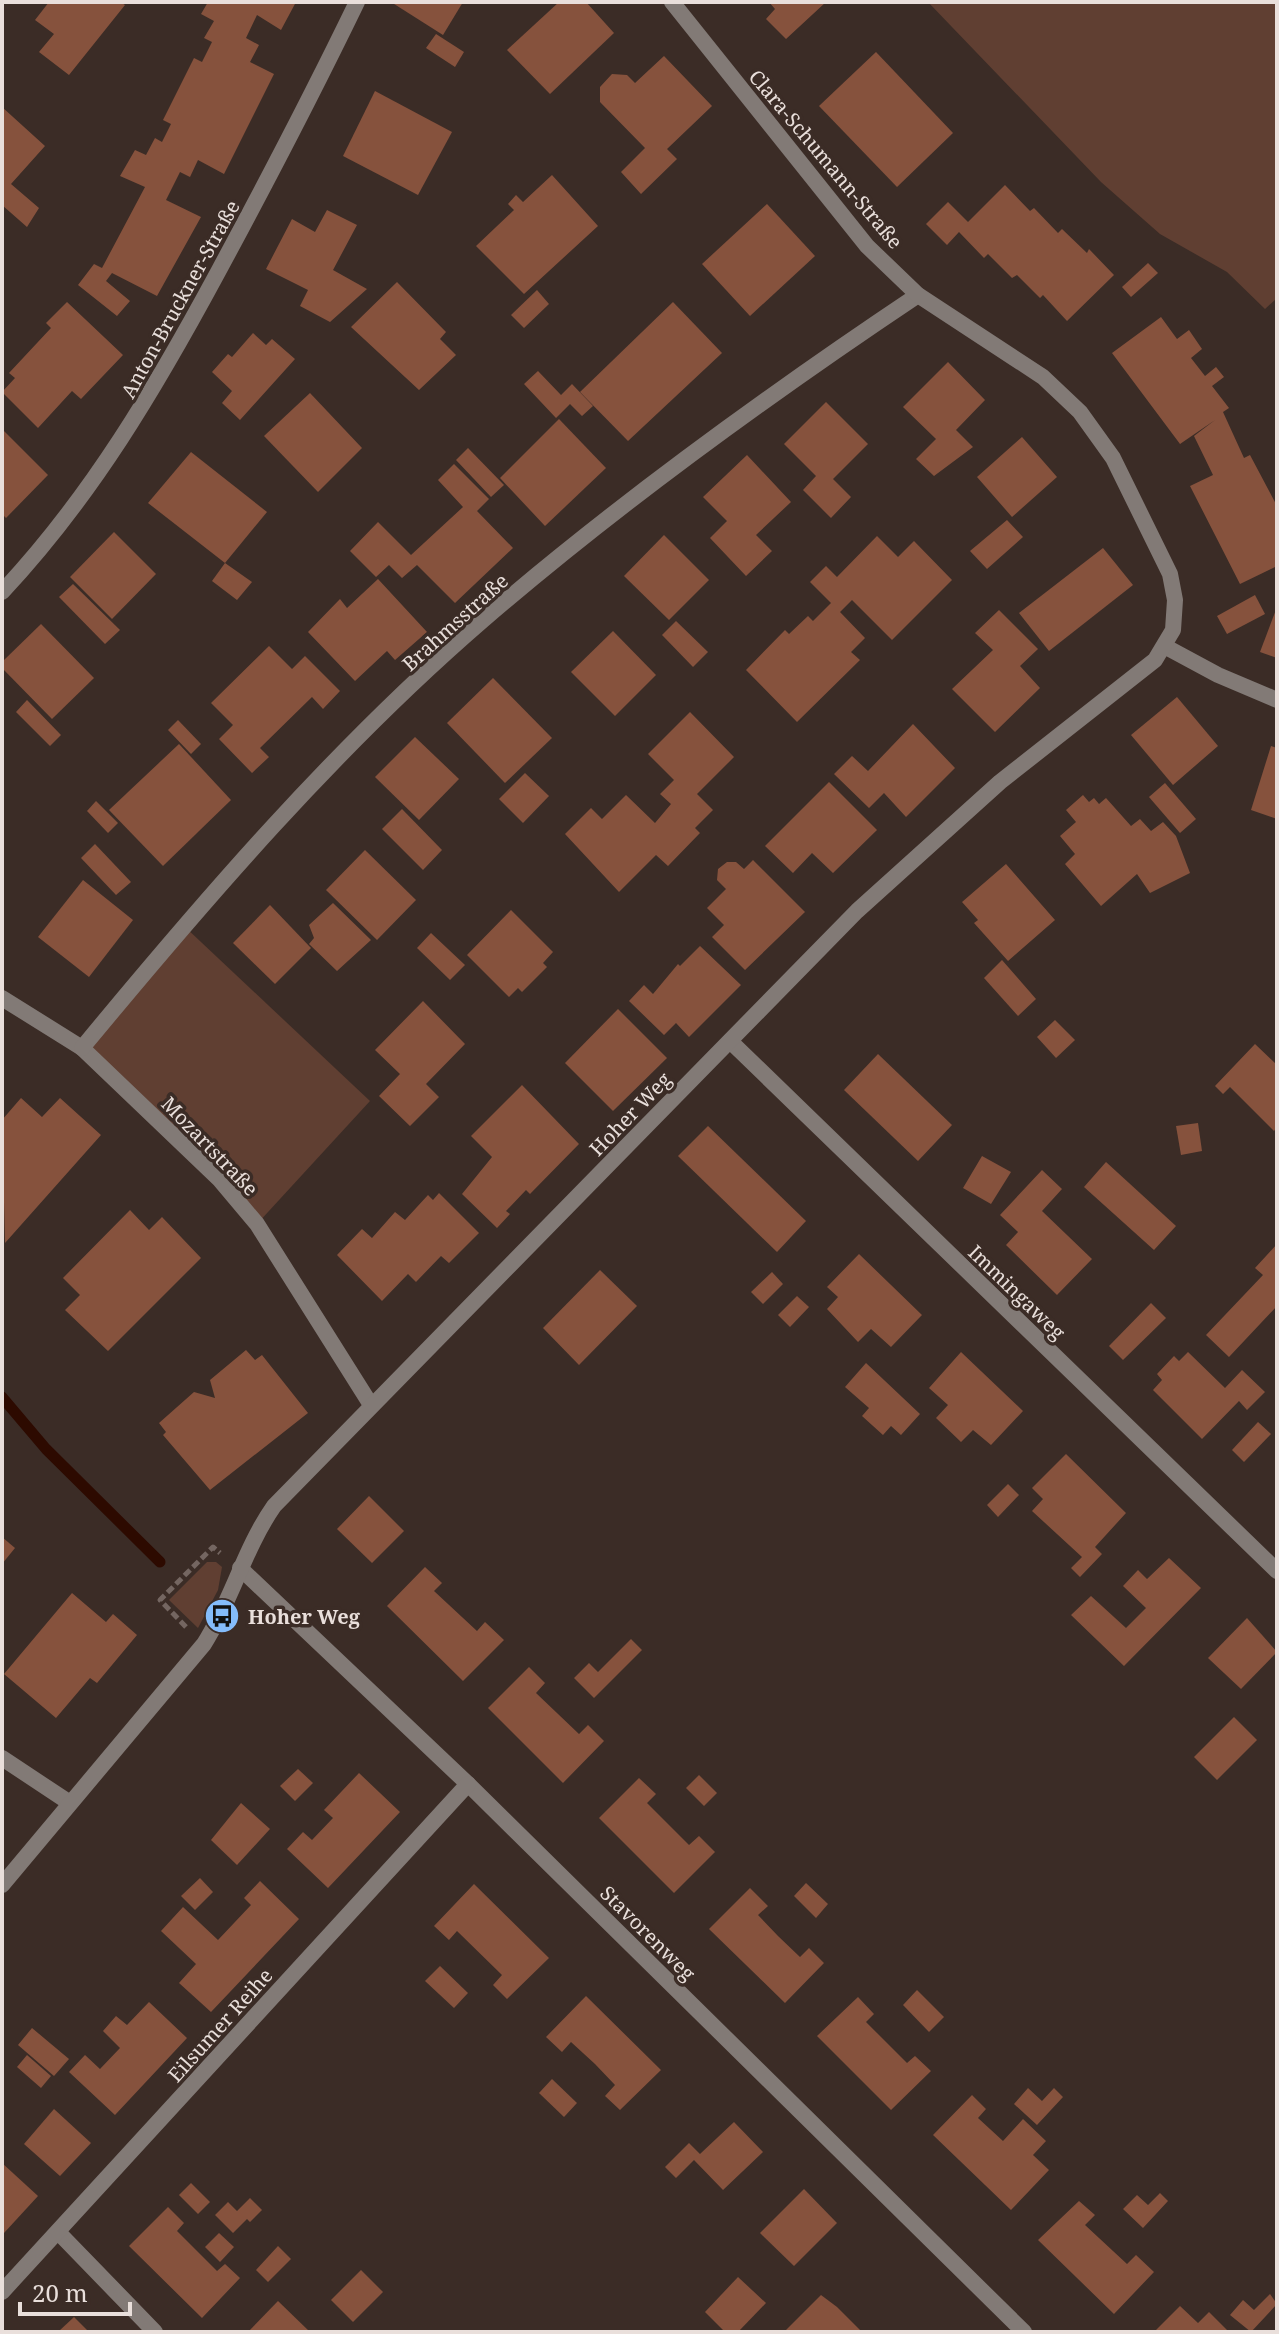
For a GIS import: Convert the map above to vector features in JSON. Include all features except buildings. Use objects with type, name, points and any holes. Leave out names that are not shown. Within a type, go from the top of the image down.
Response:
[{"type":"street","name":"Anton-Bruckner-Straße","points":[[2,592],[81,498],[142,411],[265,185],[357,2]]},
{"type":"street","name":"Clara-Schumann-Straße","points":[[672,2],[867,246],[918,295],[1043,377],[1066,396],[1089,424],[1113,458],[1170,574],[1175,600],[1173,630],[1166,647]]},
{"type":"street","name":"Brahmsstraße","points":[[82,1048],[184,926],[266,835],[349,747],[481,622],[676,463],[918,295]]},
{"type":"street","points":[[1166,647],[1218,675],[1277,700]]},
{"type":"street","name":"Hoher Weg","points":[[2,1885],[204,1644],[222,1616],[240,1568],[274,1506],[857,911],[967,811],[1155,660],[1166,647]]},
{"type":"street","name":"Mozartstraße","points":[[2,998],[82,1048],[220,1180],[257,1224],[371,1405]]},
{"type":"street","name":"Immingaweg","points":[[730,1041],[1277,1571]]},
{"type":"street","name":"Stavorenweg","points":[[240,1568],[468,1784],[1024,2332]]},
{"type":"street","points":[[2,1758],[70,1803]]},
{"type":"street","name":"Eilsumer Reihe","points":[[2,2292],[468,1784]]},
{"type":"street","points":[[58,2232],[155,2332]]},
{"type":"path","points":[[204,1644],[160,1600],[213,1547],[240,1568]]},
{"type":"shaded area","points":[[928,2],[1277,2],[1277,298],[1265,309],[1227,272],[1160,234],[1101,182]]},
{"type":"shaded area","points":[[184,926],[370,1101],[257,1224],[82,1048]]},
{"type":"shaded area","points":[[207,1562],[216,1562],[222,1567],[218,1590],[198,1628],[169,1600]]},
{"type":"waterway","points":[[2,1397],[46,1449],[160,1562]]},
{"type":"place","name":"Hoher Weg","points":[[222,1616]]}]
